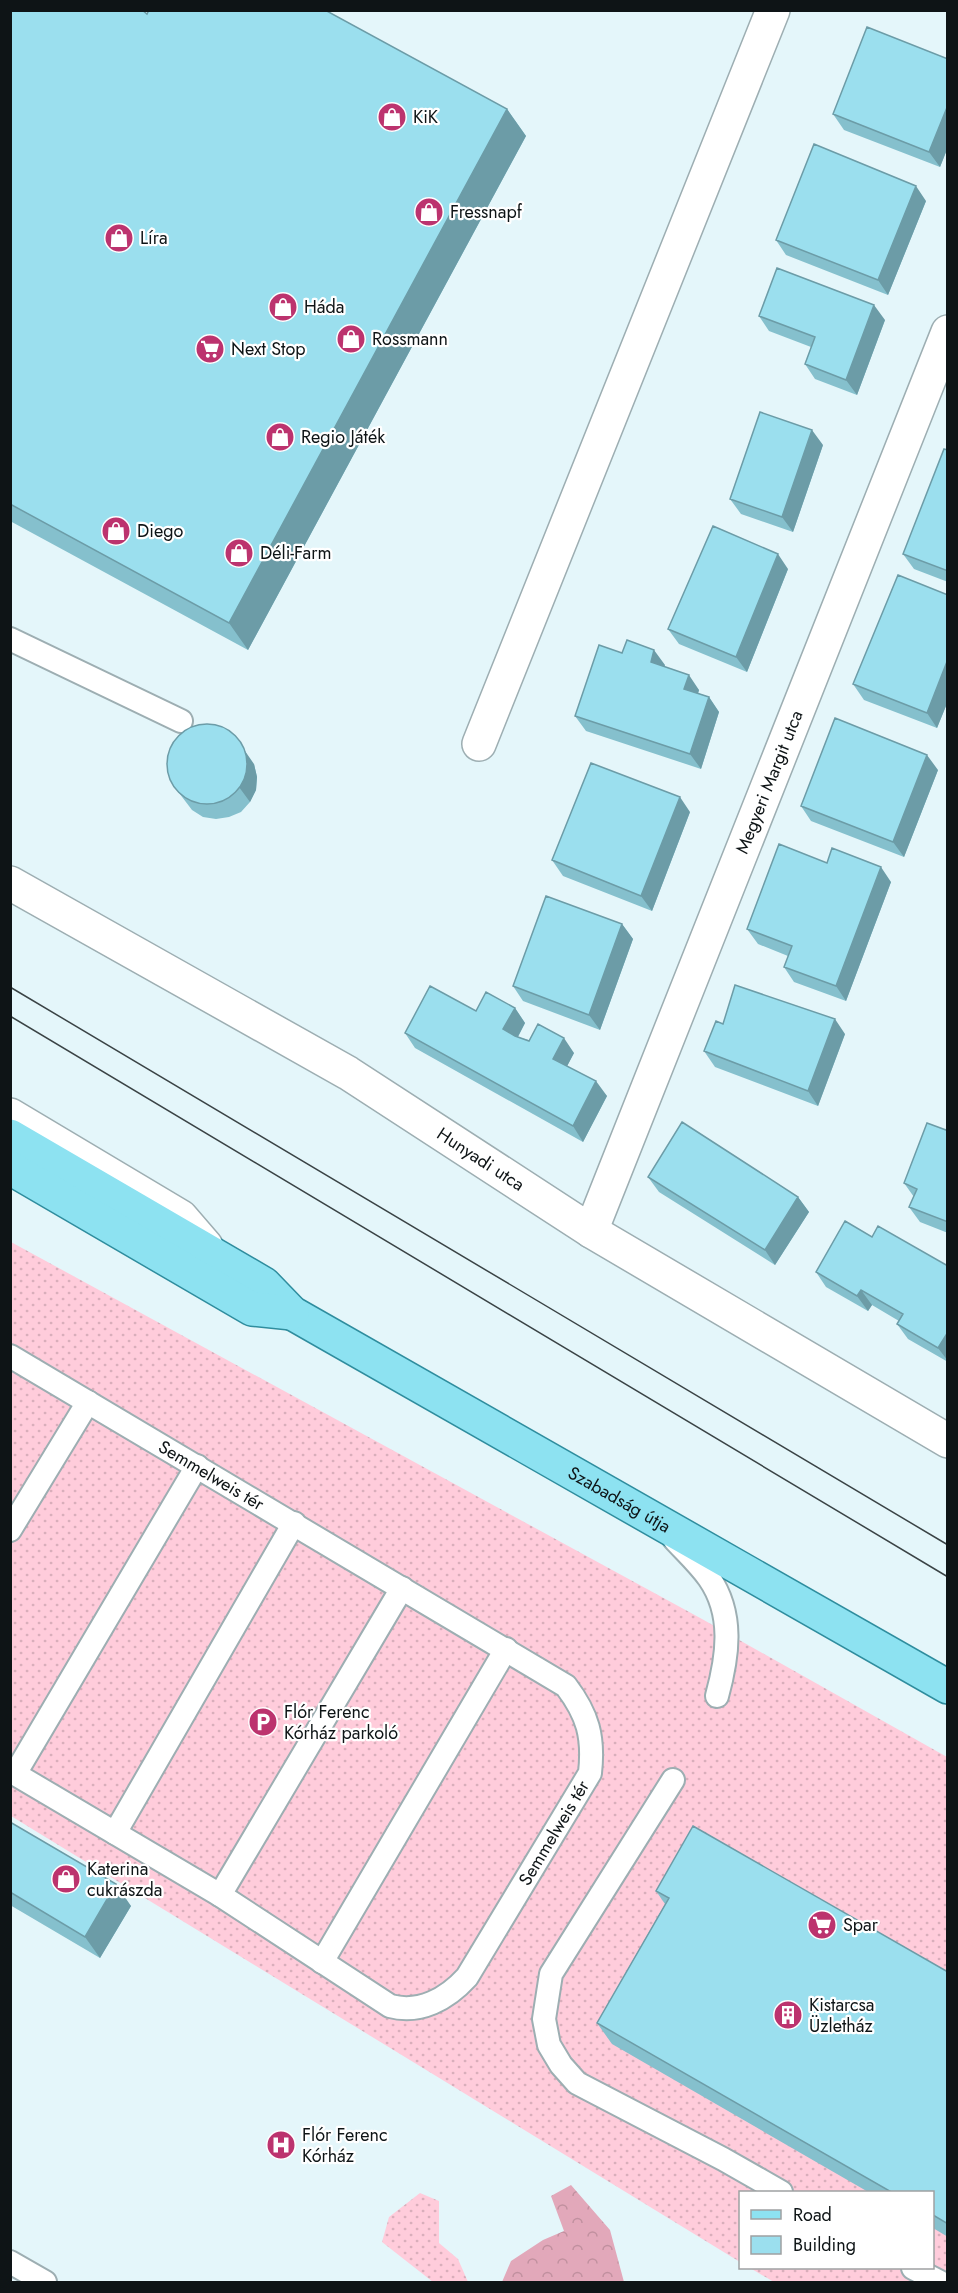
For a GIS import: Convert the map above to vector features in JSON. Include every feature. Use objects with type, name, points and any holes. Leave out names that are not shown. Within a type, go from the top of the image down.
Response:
[{"type":"main road","points":[[10,1136],[264,1284],[292,1313]]},
{"type":"main road","points":[[10,1168],[252,1309],[292,1313]]},
{"type":"main road","name":"Szabadság útja","points":[[292,1313],[948,1687]]},
{"type":"street","points":[[479,744],[773,10]]},
{"type":"street","name":"Megyeri Margit utca","points":[[591,1231],[948,332]]},
{"type":"street","name":"Hunyadi utca","points":[[10,883],[348,1073],[591,1231],[948,1441]]},
{"type":"street","points":[[10,1115],[181,1217],[211,1252]]},
{"type":"lane","points":[[10,639],[181,721]]},
{"type":"lane","name":"Semmelweis tér","points":[[10,1356],[566,1686],[585,1716],[590,1732],[592,1753],[590,1773],[467,1977],[441,2000],[404,2010],[390,2006],[220,1895],[13,1773]]},
{"type":"lane","points":[[10,1530],[88,1401]]},
{"type":"lane","points":[[13,1773],[197,1466]]},
{"type":"lane","points":[[115,1833],[294,1523]]},
{"type":"lane","points":[[662,1524],[709,1579],[722,1603],[727,1633],[726,1657],[717,1696]]},
{"type":"lane","points":[[220,1895],[402,1588]]},
{"type":"lane","points":[[322,1962],[506,1649]]},
{"type":"lane","points":[[673,1780],[551,1974],[544,2019],[549,2045],[561,2066],[577,2083],[723,2159],[779,2191]]},
{"type":"lane","points":[[10,2262],[45,2283]]},
{"type":"lane","points":[[915,2269],[940,2283]]},
{"type":"shaded area","points":[[11,1242],[702,1619],[947,1757],[947,2282],[774,2282],[752,2269],[934,2269],[934,2191],[739,2191],[739,2261],[11,1816]]},
{"type":"shaded area","points":[[420,2193],[439,2201],[439,2243],[458,2259],[468,2282],[433,2282],[382,2242],[389,2217]]},
{"type":"green space","points":[[571,2185],[610,2230],[624,2282],[502,2282],[511,2261],[543,2240],[564,2231],[551,2196]]},
{"type":"building","name":"Next Stop","points":[[10,10],[142,10],[147,14],[149,10],[325,10],[507,109],[229,623],[10,504]]},
{"type":"building","points":[[867,27],[948,59],[948,105],[929,152],[833,114]]},
{"type":"building","points":[[814,144],[916,186],[878,280],[776,240]]},
{"type":"building","points":[[777,268],[874,305],[846,380],[805,364],[815,337],[759,316]]},
{"type":"building","points":[[760,412],[812,430],[782,517],[730,499]]},
{"type":"building","points":[[944,449],[948,450],[948,571],[903,554]]},
{"type":"building","points":[[713,526],[778,554],[736,657],[668,629]]},
{"type":"building","points":[[898,575],[948,595],[948,659],[927,713],[853,684]]},
{"type":"building","points":[[627,640],[654,650],[651,662],[689,675],[684,689],[709,697],[690,754],[575,716],[599,645],[622,653]]},
{"type":"building","points":[[835,718],[927,755],[893,842],[801,806]]},
{"type":"building","points":[[207,724],[222,727],[235,736],[244,749],[247,764],[244,779],[235,792],[222,801],[207,804],[192,801],[179,792],[170,779],[167,764],[170,749],[179,736],[192,727]]},
{"type":"building","points":[[591,763],[680,797],[641,896],[552,860]]},
{"type":"building","points":[[779,844],[827,863],[832,848],[881,867],[836,986],[784,967],[792,946],[747,929]]},
{"type":"building","points":[[546,896],[622,924],[589,1015],[513,986]]},
{"type":"building","points":[[735,985],[835,1019],[808,1091],[704,1051],[716,1021],[723,1024]]},
{"type":"building","points":[[430,986],[476,1011],[486,992],[515,1008],[503,1029],[515,1036],[529,1041],[538,1024],[564,1038],[553,1059],[596,1081],[573,1126],[405,1033]]},
{"type":"building","points":[[682,1122],[798,1197],[765,1250],[648,1177]]},
{"type":"building","points":[[927,1123],[946,1130],[948,1127],[948,1222],[909,1207],[917,1189],[904,1183]]},
{"type":"building","points":[[845,1221],[872,1237],[878,1226],[948,1266],[948,1332],[938,1348],[897,1324],[903,1314],[861,1290],[857,1296],[816,1272]]},
{"type":"building","points":[[10,1822],[116,1884],[85,1937],[10,1892]]},
{"type":"building","name":"Kistarcsa Üzletház","points":[[693,1826],[948,1972],[948,2224],[934,2216],[934,2191],[890,2191],[597,2023],[669,1898],[656,1891]]},
{"type":"tram line","points":[[10,987],[948,1545]]},
{"type":"tram line","points":[[10,1016],[948,1577]]},
{"type":"place","name":"KiK","points":[[392,117]]},
{"type":"place","name":"Fressnapf","points":[[429,212]]},
{"type":"place","name":"Líra","points":[[119,238]]},
{"type":"place","name":"Háda","points":[[283,307]]},
{"type":"place","name":"Rossmann","points":[[351,339]]},
{"type":"place","name":"Next Stop","points":[[210,349]]},
{"type":"place","name":"Regio Játék","points":[[280,437]]},
{"type":"place","name":"Diego","points":[[116,531]]},
{"type":"place","name":"Déli-Farm","points":[[239,553]]},
{"type":"place","name":"Flór Ferenc Kórház parkoló","points":[[263,1722]]},
{"type":"place","name":"Katerina cukrászda","points":[[66,1879]]},
{"type":"place","name":"Spar","points":[[822,1925]]},
{"type":"place","name":"Kistarcsa Üzletház","points":[[788,2015]]},
{"type":"place","name":"Flór Ferenc Kórház","points":[[281,2145]]}]
